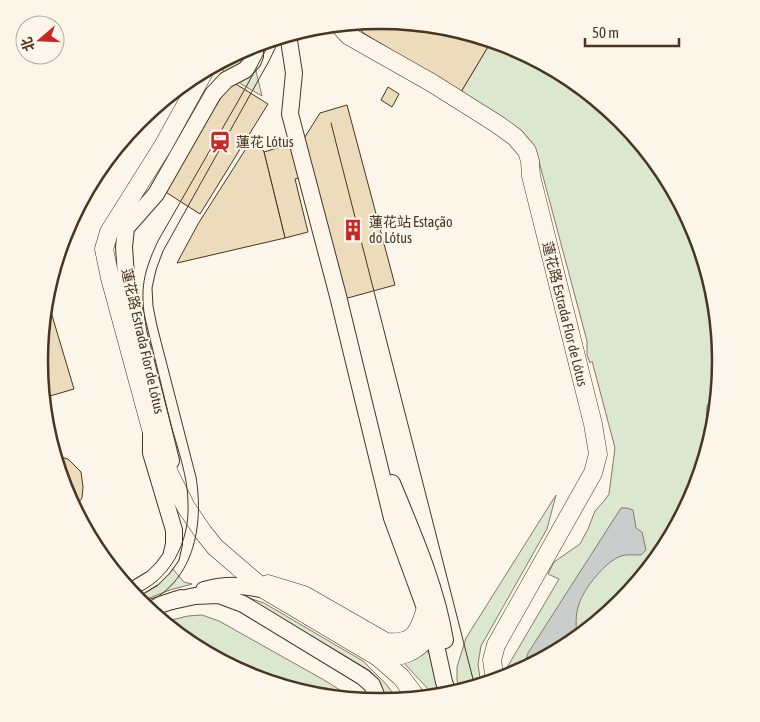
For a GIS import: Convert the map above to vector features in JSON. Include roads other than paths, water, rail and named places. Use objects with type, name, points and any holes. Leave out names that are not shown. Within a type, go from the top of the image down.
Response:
[{"type":"main road","name":"蓮花路 Estrada Flor de Lótus","points":[[344,31],[349,36],[432,83],[497,124],[520,141],[527,151],[531,176],[593,424],[598,454],[593,473],[496,645],[492,660],[494,673]]},
{"type":"main road","points":[[289,42],[294,73],[290,114],[392,518],[429,619],[446,687]]},
{"type":"main road","name":"蓮花路 Estrada Flor de Lótus","points":[[168,473],[171,462],[126,276],[124,247],[126,228],[156,194],[213,94],[226,80],[245,70],[253,61],[255,53]]},
{"type":"main road","name":"蓮花路 Estrada Flor de Lótus","points":[[198,83],[163,146],[109,232],[104,249],[110,278],[151,429],[162,450],[168,473],[198,526],[215,547],[259,585],[378,656],[401,677],[412,692]]},
{"type":"main road","points":[[138,588],[158,573],[171,557],[174,544],[174,530],[151,454],[151,429]]},
{"type":"main road","points":[[375,445],[410,528],[435,600],[443,626],[453,685]]},
{"type":"main road","points":[[156,606],[228,584],[259,585],[280,587],[304,595],[386,642],[401,642],[412,637],[429,619]]},
{"type":"main road","points":[[172,601],[195,596],[219,595],[243,604],[363,677],[372,685],[375,693]]},
{"type":"main road","points":[[378,656],[400,656],[410,653],[424,641],[429,619]]},
{"type":"tram line","points":[[150,601],[160,595],[173,583],[184,568],[192,552],[198,515],[196,477],[153,306],[152,288],[156,270],[163,251],[277,45]]},
{"type":"tram line","points":[[141,591],[157,580],[175,558],[181,546],[188,518],[188,493],[184,473],[147,332],[143,306],[145,275],[158,241],[266,49]]},
{"type":"tram line","points":[[331,123],[473,680]]},
{"type":"place","name":"蓮花 Lótus","points":[[220,142]]},
{"type":"place","name":"蓮花站 Estação do Lótus","points":[[353,230]]}]
